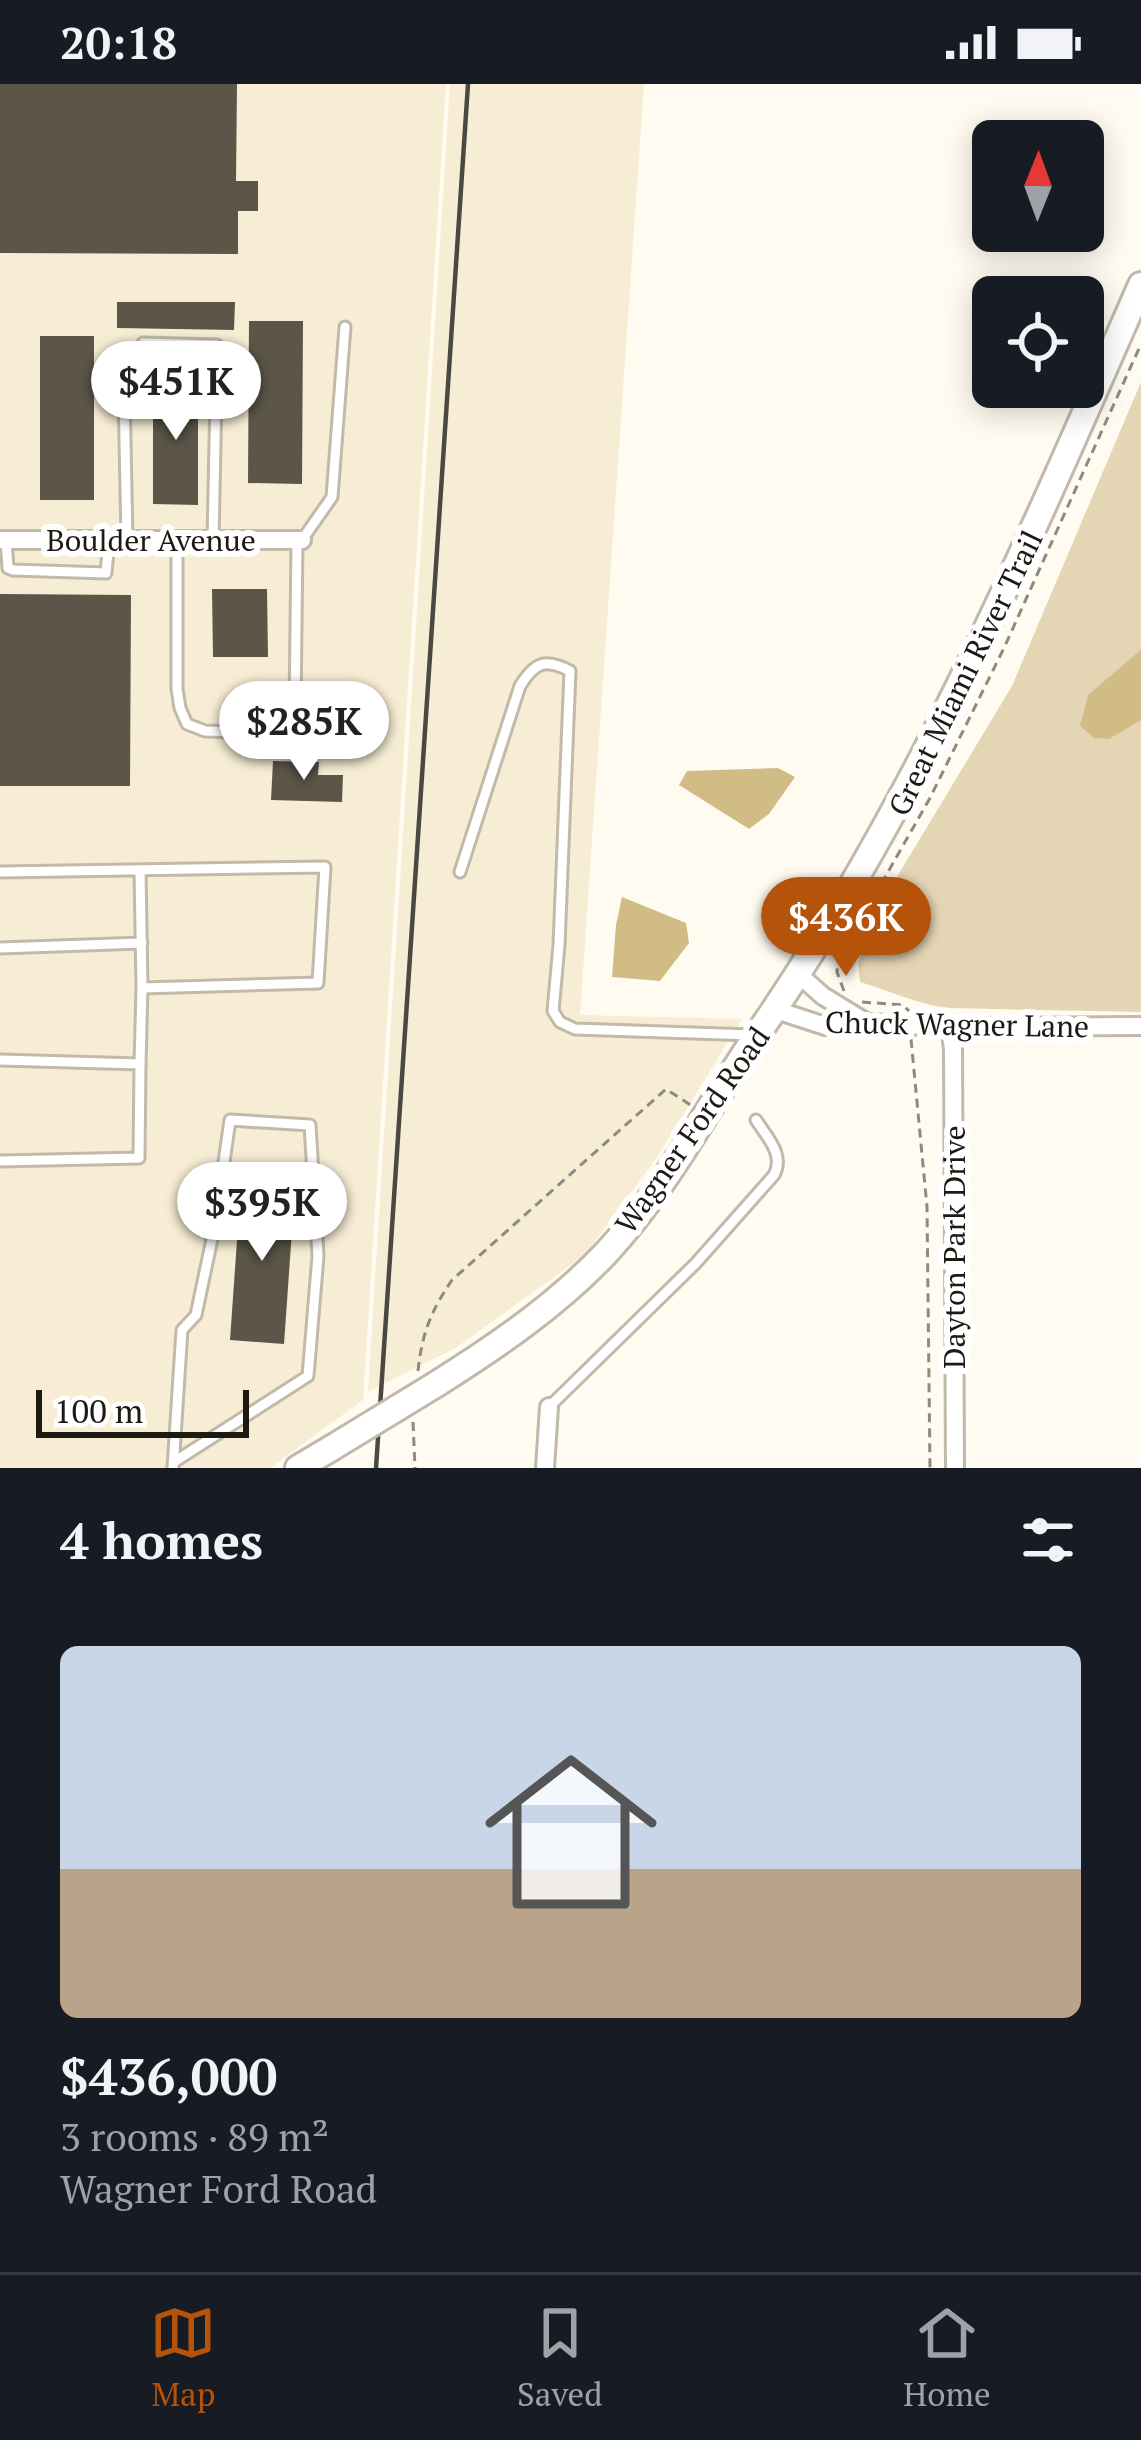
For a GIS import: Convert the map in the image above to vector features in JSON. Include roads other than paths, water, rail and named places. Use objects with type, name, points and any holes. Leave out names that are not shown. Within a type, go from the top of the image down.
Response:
[{"type":"main road","name":"Wagner Ford Road","points":[[298,1468],[427,1378],[520,1329],[574,1285],[641,1211],[776,1010],[936,734],[1141,285]]},
{"type":"street","name":"Boulder Avenue","points":[[3,540],[299,540]]},
{"type":"street","points":[[797,974],[867,1023]]},
{"type":"street","name":"Chuck Wagner Lane","points":[[776,1010],[825,1026],[1141,1026]]},
{"type":"street","name":"Dayton Park Drive","points":[[950,1027],[956,1468]]},
{"type":"street","points":[[545,1468],[549,1406]]},
{"type":"lane","points":[[177,541],[177,689],[187,724],[205,731],[274,734],[289,724],[296,709],[299,540],[332,497],[345,327]]},
{"type":"lane","points":[[3,540],[8,568],[13,570],[106,573],[118,541],[124,389],[138,366],[142,343],[217,344],[213,541]]},
{"type":"lane","points":[[460,872],[520,686],[536,667],[545,662],[557,664],[570,671],[553,994],[557,1019],[575,1029],[757,1035]]},
{"type":"lane","points":[[0,872],[325,867],[318,983],[142,988]]},
{"type":"lane","points":[[0,1161],[139,1158],[140,870]]},
{"type":"lane","points":[[0,948],[142,943]]},
{"type":"lane","points":[[0,1060],[140,1064]]},
{"type":"lane","points":[[230,1120],[310,1125],[318,1256],[308,1376],[173,1465],[182,1330],[196,1315],[230,1120]]},
{"type":"lane","points":[[549,1406],[696,1263],[774,1175],[779,1160],[756,1120]]},
{"type":"railway","points":[[376,1468],[468,84]]}]
